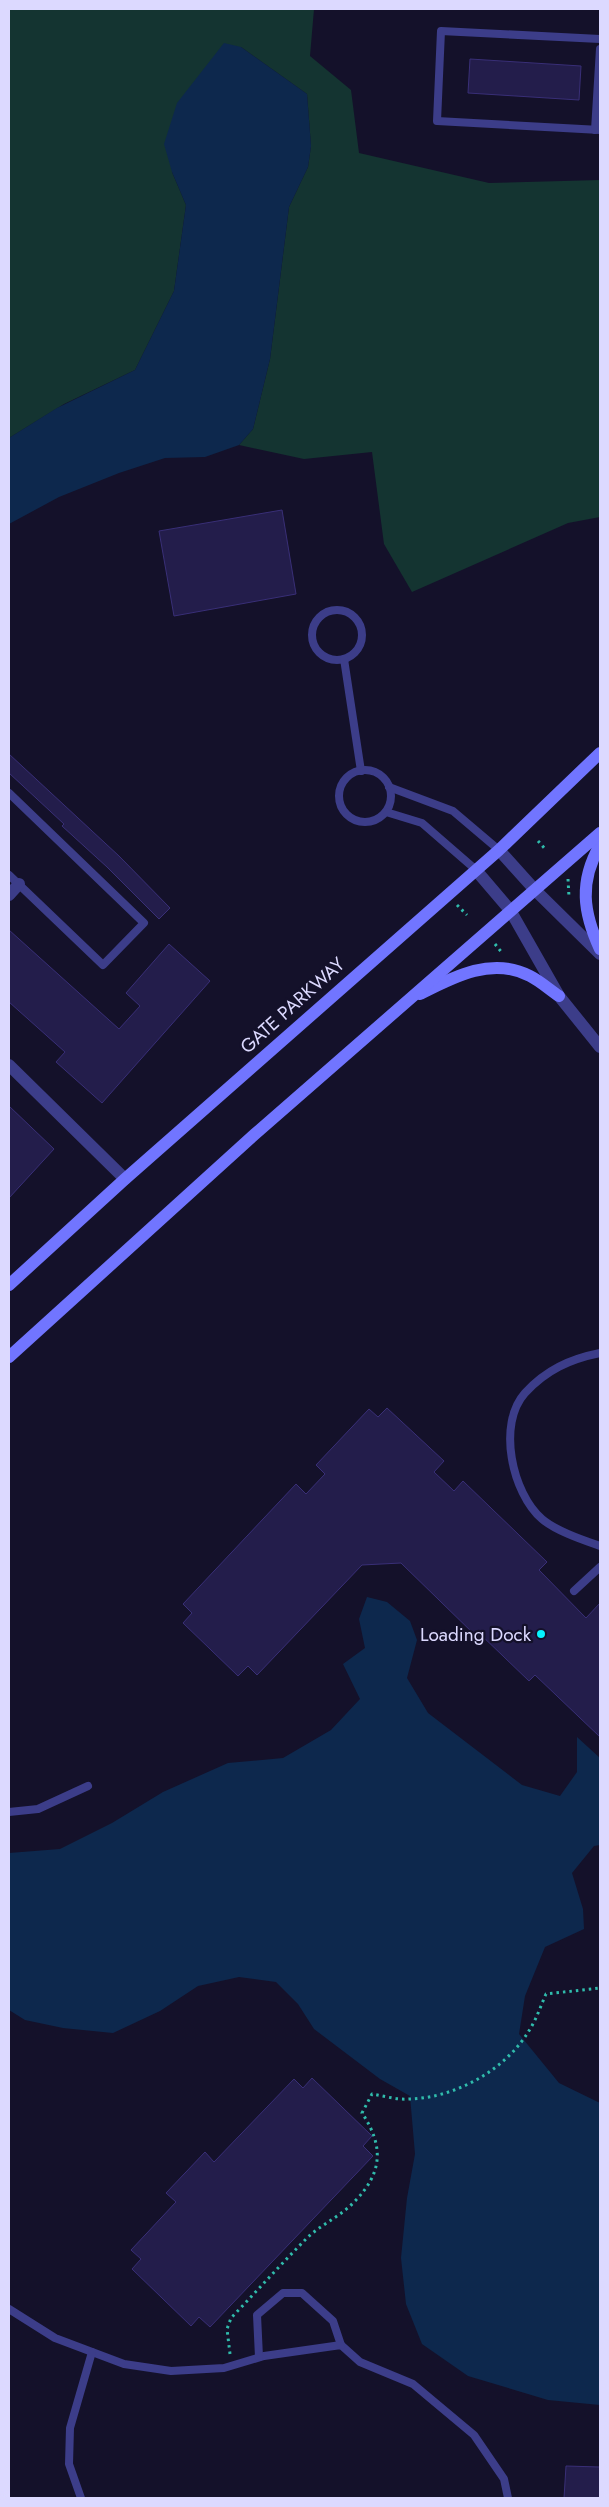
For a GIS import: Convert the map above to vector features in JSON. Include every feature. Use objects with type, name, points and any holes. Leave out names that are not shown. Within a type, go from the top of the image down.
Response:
[{"type":"main road","name":"GATE PARKWAY","points":[[9,1285],[124,1179],[475,869],[499,850],[600,753]]},
{"type":"main road","points":[[9,1357],[248,1140],[600,833]]},
{"type":"main road","points":[[600,845],[589,874],[585,898],[589,924],[600,949]]},
{"type":"main road","points":[[404,1002],[462,973],[486,969],[506,969],[530,975],[558,996]]},
{"type":"street","points":[[499,850],[535,890],[600,954]]},
{"type":"street","points":[[475,869],[510,910],[558,996],[600,1046]]},
{"type":"street","points":[[9,895],[19,884]]},
{"type":"street","points":[[9,1065],[124,1179]]},
{"type":"lane","points":[[600,39],[441,31],[437,121],[598,130],[600,49]]},
{"type":"lane","points":[[332,610],[348,612],[354,617],[362,630],[360,645],[355,652],[344,659],[331,660],[323,657],[313,643],[312,635],[318,618],[332,610]]},
{"type":"lane","points":[[344,659],[361,771]]},
{"type":"lane","points":[[361,771],[378,774],[389,787],[391,796],[386,812],[380,818],[364,822],[348,816],[343,810],[340,793],[342,785],[353,773],[361,771]]},
{"type":"lane","points":[[389,787],[453,811],[499,850]]},
{"type":"lane","points":[[9,793],[144,923],[103,966],[9,874]]},
{"type":"lane","points":[[386,812],[422,823],[475,869]]},
{"type":"lane","points":[[600,1353],[574,1358],[548,1372],[523,1395],[510,1432],[513,1472],[525,1497],[542,1519],[578,1538],[600,1546]]},
{"type":"lane","points":[[574,1591],[600,1567]]},
{"type":"lane","points":[[9,1812],[38,1809],[88,1786]]},
{"type":"lane","points":[[259,2357],[257,2315],[283,2293],[302,2293],[333,2321],[341,2345],[360,2362],[413,2384],[474,2435],[504,2479],[508,2498]]},
{"type":"lane","points":[[9,2309],[55,2338],[124,2364],[171,2371],[224,2368],[259,2357],[341,2345]]},
{"type":"lane","points":[[81,2498],[69,2464],[70,2428],[92,2352]]},
{"type":"path","points":[[538,841],[546,850]]},
{"type":"path","points":[[568,879],[569,898]]},
{"type":"path","points":[[565,902],[576,891]]},
{"type":"path","points":[[456,904],[467,916]]},
{"type":"path","points":[[492,940],[506,956]]},
{"type":"path","points":[[230,2356],[227,2329],[231,2318],[310,2236],[354,2202],[370,2180],[378,2161],[378,2143],[372,2127],[362,2113],[372,2094],[390,2098],[410,2099],[448,2092],[482,2077],[507,2058],[530,2029],[546,1994],[600,1988]]},
{"type":"green space","points":[[9,9],[314,9],[310,56],[351,90],[359,153],[489,183],[600,180],[600,517],[568,523],[412,592],[384,544],[372,452],[304,459],[239,445],[253,429],[270,359],[289,207],[308,167],[311,146],[307,94],[241,47],[172,172],[186,205],[174,291],[135,370],[64,404],[9,438]]},
{"type":"water","points":[[224,43],[241,47],[307,94],[311,146],[308,167],[289,207],[270,359],[253,429],[239,445],[205,457],[165,458],[119,473],[59,497],[9,524],[9,438],[57,408],[135,370],[174,291],[186,205],[172,172],[164,144],[177,103]]},
{"type":"water","points":[[367,1597],[387,1602],[410,1621],[417,1640],[407,1678],[428,1713],[522,1785],[560,1796],[577,1772],[577,1737],[600,1758],[600,1845],[594,1846],[572,1873],[583,1909],[584,1929],[545,1947],[525,1996],[519,2034],[559,2083],[600,2103],[600,2405],[548,2400],[468,2376],[422,2344],[406,2304],[401,2258],[407,2198],[415,2154],[410,2096],[380,2079],[314,2029],[298,2004],[276,1982],[239,1977],[198,1986],[160,2011],[113,2033],[63,2028],[25,2020],[9,2010],[9,1853],[60,1849],[112,1823],[163,1792],[228,1763],[283,1758],[331,1730],[360,1699],[343,1664],[365,1648],[359,1619]]},
{"type":"building","points":[[470,59],[581,66],[579,100],[468,93]]},
{"type":"building","points":[[282,510],[296,594],[174,616],[159,531]]},
{"type":"building","points":[[9,754],[119,856],[170,908],[159,919],[107,867],[62,826],[64,824],[9,773]]},
{"type":"building","points":[[9,930],[119,1029],[140,1006],[126,993],[169,944],[210,981],[102,1103],[56,1062],[65,1052],[9,1002]]},
{"type":"building","points":[[9,1106],[54,1149],[9,1198]]},
{"type":"building","points":[[387,1408],[444,1461],[434,1472],[454,1491],[463,1481],[547,1562],[539,1570],[586,1618],[600,1603],[600,1737],[535,1675],[529,1681],[479,1633],[477,1637],[401,1563],[362,1565],[257,1675],[248,1666],[238,1676],[183,1623],[192,1613],[183,1604],[296,1484],[306,1494],[325,1474],[316,1465],[369,1409],[378,1417]]},
{"type":"building","points":[[312,2078],[372,2136],[363,2146],[373,2156],[210,2327],[199,2317],[191,2326],[132,2269],[141,2259],[131,2250],[176,2202],[166,2193],[205,2152],[214,2162],[294,2079],[303,2088]]},
{"type":"building","points":[[566,2466],[600,2467],[600,2498],[564,2498]]},
{"type":"place","name":"Loading Dock","points":[[541,1634]]}]
